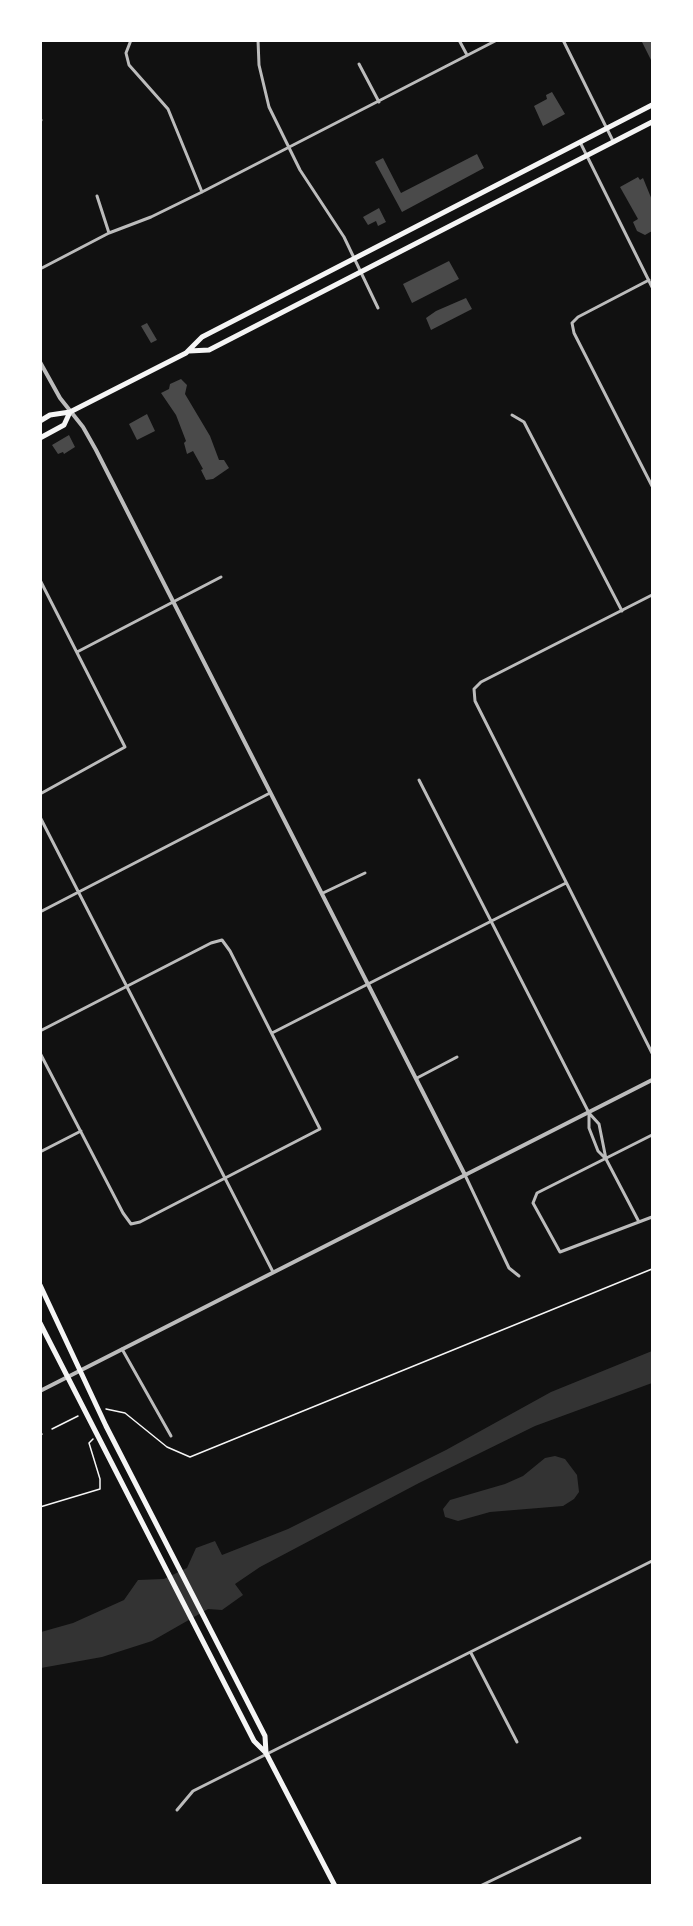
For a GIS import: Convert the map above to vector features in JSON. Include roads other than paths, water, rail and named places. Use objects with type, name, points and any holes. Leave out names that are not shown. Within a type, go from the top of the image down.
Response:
[{"type":"main road","points":[[40,420],[50,415],[70,412],[189,351],[202,337],[652,105]]},
{"type":"main road","points":[[189,351],[209,350],[652,122]]},
{"type":"main road","points":[[40,438],[64,425],[70,412]]},
{"type":"main road","points":[[40,1285],[176,1564],[265,1736],[266,1754]]},
{"type":"main road","points":[[40,1323],[254,1741],[266,1754],[335,1886]]},
{"type":"street","points":[[130,40],[127,59],[132,71],[160,98],[175,121],[186,159],[202,192]]},
{"type":"street","points":[[258,40],[262,84],[269,107],[289,148],[355,258],[378,308]]},
{"type":"street","points":[[459,40],[467,55]]},
{"type":"street","points":[[40,269],[110,233],[151,217],[202,192],[497,40]]},
{"type":"street","points":[[563,40],[614,142]]},
{"type":"street","points":[[359,64],[379,102]]},
{"type":"street","points":[[580,142],[652,287]]},
{"type":"street","points":[[97,196],[110,233]]},
{"type":"street","points":[[649,280],[578,317],[572,323],[574,333],[652,486]]},
{"type":"street","points":[[40,362],[70,412],[83,426],[417,1078],[509,1268],[519,1276]]},
{"type":"street","points":[[512,415],[524,422],[622,611]]},
{"type":"street","points":[[77,652],[221,577]]},
{"type":"street","points":[[40,580],[125,747],[40,794]]},
{"type":"street","points":[[652,595],[481,682],[474,689],[475,701],[652,1053]]},
{"type":"street","points":[[419,780],[589,1113],[599,1124],[606,1159]]},
{"type":"street","points":[[40,912],[270,793]]},
{"type":"street","points":[[40,817],[273,1272]]},
{"type":"street","points":[[323,893],[365,873]]},
{"type":"street","points":[[272,1033],[566,883]]},
{"type":"street","points":[[40,1031],[211,943],[222,940],[320,1129],[140,1222],[131,1224],[123,1213],[40,1053]]},
{"type":"street","points":[[417,1078],[457,1057]]},
{"type":"street","points":[[40,1391],[652,1080]]},
{"type":"street","points":[[589,1113],[589,1128],[594,1141],[639,1222]]},
{"type":"street","points":[[40,1152],[81,1131]]},
{"type":"street","points":[[652,1135],[534,1197],[533,1203],[560,1252],[652,1217]]},
{"type":"street","points":[[594,1141],[601,1138]]},
{"type":"street","points":[[122,1348],[171,1436]]},
{"type":"street","points":[[177,1810],[193,1791],[652,1561]]},
{"type":"street","points":[[471,1653],[517,1742]]},
{"type":"street","points":[[480,1886],[580,1838]]}]
